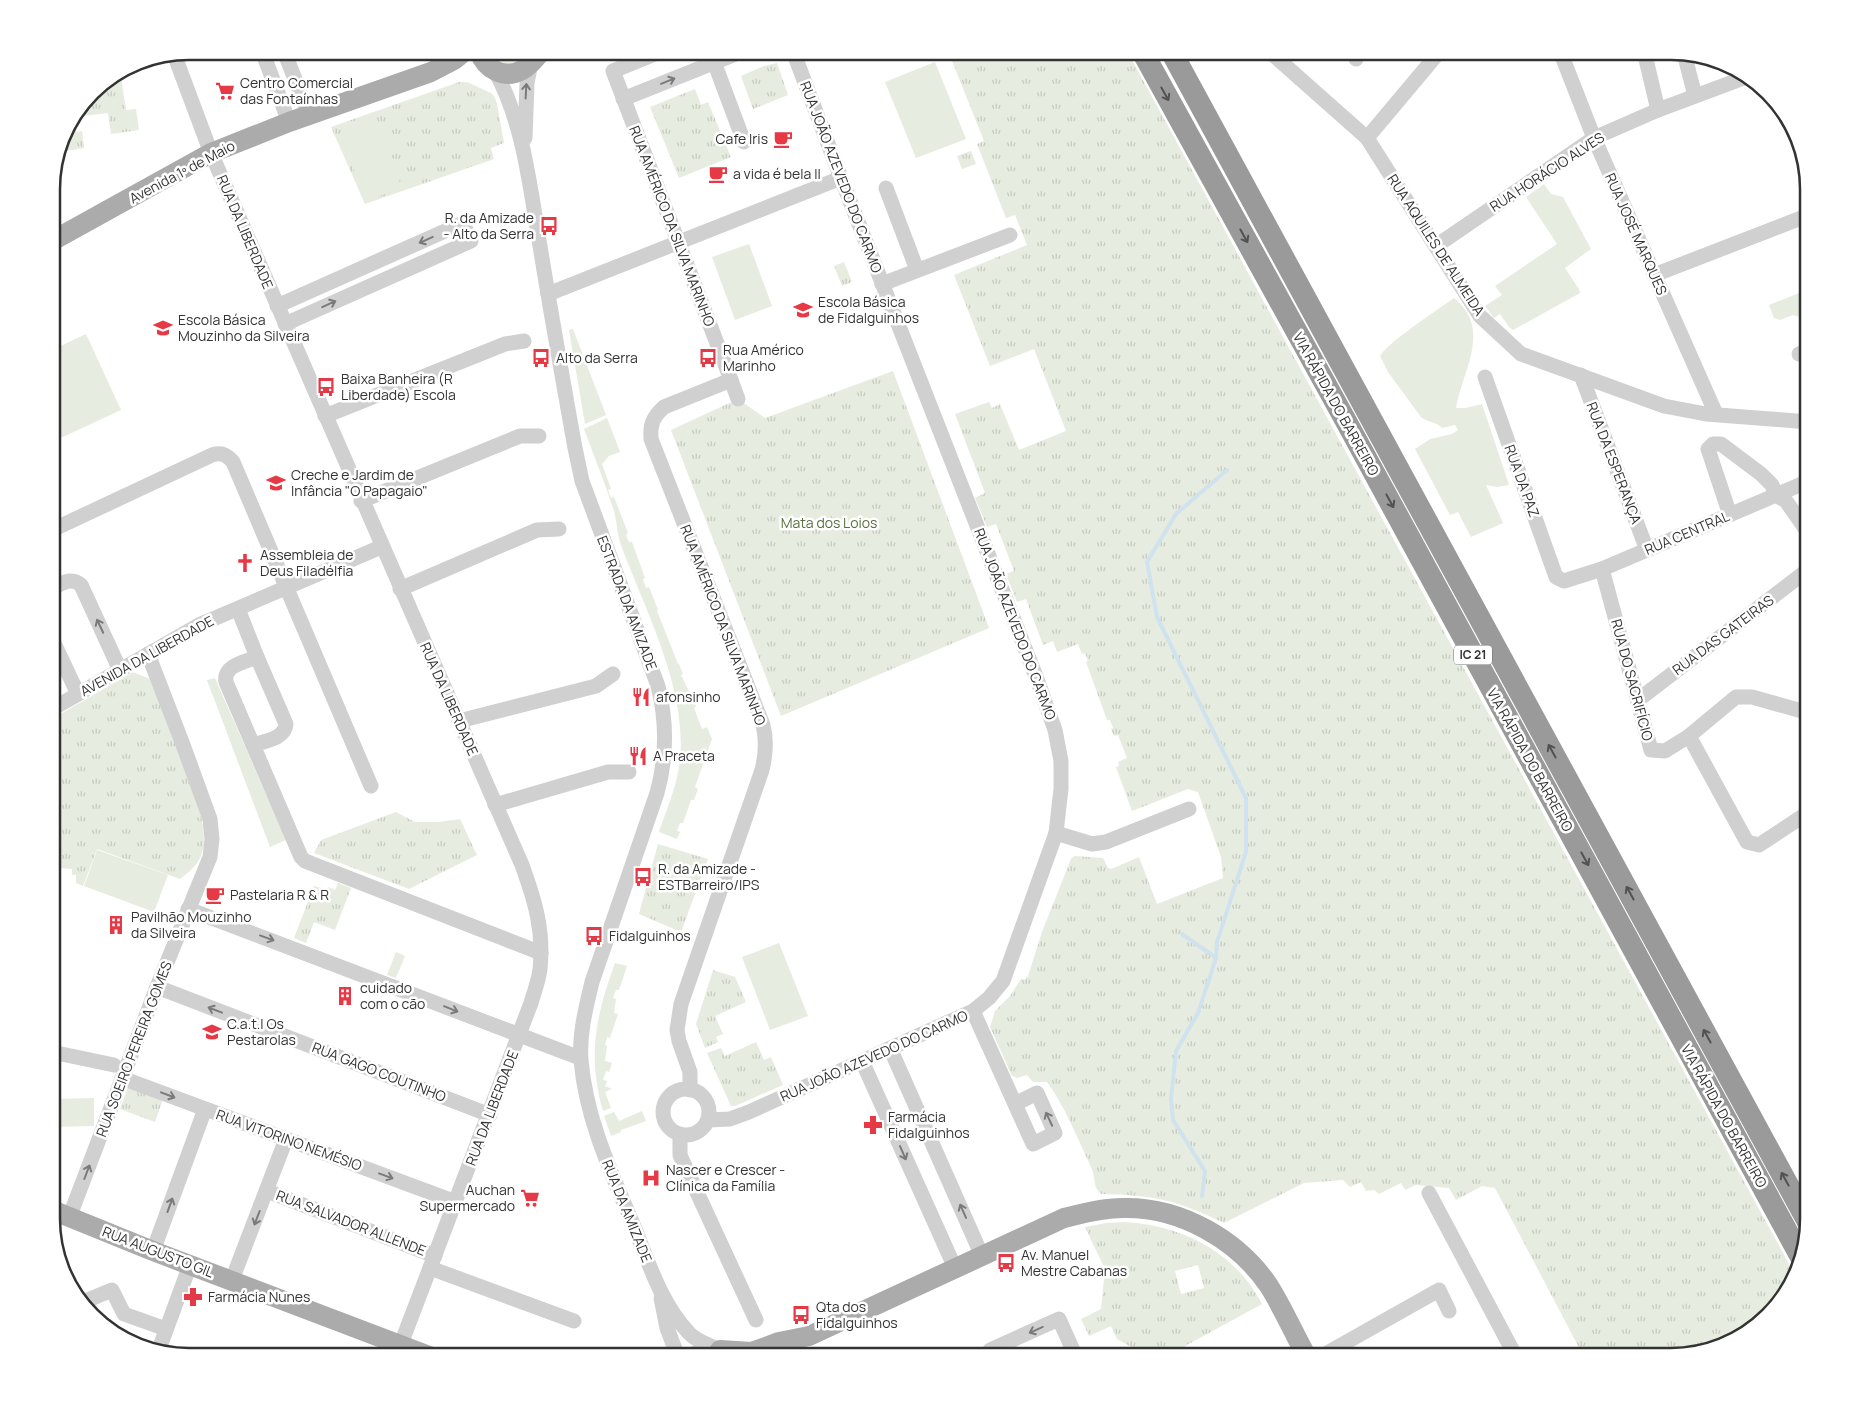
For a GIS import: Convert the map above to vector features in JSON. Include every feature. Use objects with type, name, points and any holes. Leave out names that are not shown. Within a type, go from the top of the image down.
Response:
[{"type":"highway","name":"VIA RÁPIDA DO BARREIRO","points":[[1147,60],[1797,1249]]},
{"type":"highway","name":"VIA RÁPIDA DO BARREIRO","points":[[1176,60],[1800,1207]]},
{"type":"main road","name":"Avenida 1º de Maio","points":[[60,237],[211,153],[309,115],[431,72],[454,60]]},
{"type":"main road","points":[[482,60],[493,70]]},
{"type":"main road","name":"Avenida 1º de Maio","points":[[431,72],[469,68],[514,74],[524,70],[533,60]]},
{"type":"main road","points":[[788,1348],[809,1336],[1064,1218],[1125,1208],[1168,1214],[1188,1221],[1213,1233],[1234,1248],[1269,1286],[1302,1348]]},
{"type":"main road","name":"RUA AUGUSTO GIL","points":[[60,1214],[232,1280],[391,1348]]},
{"type":"main road","points":[[763,1348],[779,1342],[809,1336]]},
{"type":"street","name":"RUA DA LIBERDADE","points":[[176,60],[211,153],[495,805],[534,899],[540,926],[540,971],[520,1036],[399,1348]]},
{"type":"street","points":[[266,60],[290,122]]},
{"type":"street","points":[[288,60],[309,115]]},
{"type":"street","points":[[524,155],[527,83],[535,60]]},
{"type":"street","name":"RUA AMÉRICO DA SILVA MARINHO","points":[[641,60],[613,72],[738,399]]},
{"type":"street","points":[[623,99],[706,60]]},
{"type":"street","points":[[713,60],[744,142]]},
{"type":"street","name":"RUA JOÃO AZEVEDO DO CARMO","points":[[708,1120],[730,1119],[742,1116],[973,1011],[989,998],[1003,981],[1056,833],[1061,789],[1061,761],[1055,730],[1037,679],[796,60]]},
{"type":"street","name":"RUA AQUILES DE ALMEIDA","points":[[1279,60],[1367,138],[1480,316],[1521,354],[1664,406],[1716,414],[1800,421]]},
{"type":"street","points":[[1367,138],[1432,60]]},
{"type":"street","name":"RUA JOSÉ MARQUES","points":[[1564,60],[1594,138],[1716,414]]},
{"type":"street","points":[[1646,60],[1658,110]]},
{"type":"street","points":[[1686,61],[1695,96]]},
{"type":"street","points":[[493,70],[504,88],[511,106],[524,155]]},
{"type":"street","name":"RUA HORÁCIO ALVES","points":[[1436,246],[1594,138],[1658,110],[1740,80]]},
{"type":"street","name":"ESTRADA DA AMIZADE","points":[[524,155],[582,481],[658,686],[666,729],[660,782],[592,982],[582,1028],[580,1058],[584,1089],[596,1134]]},
{"type":"street","points":[[548,294],[841,178]]},
{"type":"street","points":[[886,188],[917,270]]},
{"type":"street","points":[[1654,276],[1800,219]]},
{"type":"street","points":[[277,306],[463,223],[471,241],[285,324]]},
{"type":"street","points":[[882,284],[1010,235]]},
{"type":"street","points":[[325,416],[505,344],[524,342]]},
{"type":"street","name":"RUA DA ESPERANÇA","points":[[1581,375],[1648,550]]},
{"type":"street","name":"RUA DA PAZ","points":[[1484,377],[1556,577],[1564,581]]},
{"type":"street","name":"RUA AMÉRICO DA SILVA MARINHO","points":[[690,1090],[690,1072],[677,1030],[679,1011],[762,770],[766,752],[766,739],[763,725],[655,453],[650,425],[655,415],[664,407],[731,380]]},
{"type":"street","points":[[361,501],[520,436],[539,436]]},
{"type":"street","points":[[1730,515],[1708,449],[1713,444],[1721,444],[1761,474],[1772,485],[1776,495],[1786,501],[1800,521]]},
{"type":"street","points":[[60,526],[212,455],[221,454],[229,457],[233,462],[371,786]]},
{"type":"street","name":"RUA CENTRAL","points":[[1564,581],[1602,570],[1800,485]]},
{"type":"street","points":[[400,589],[537,530],[559,529]]},
{"type":"street","name":"AVENIDA DA LIBERDADE","points":[[60,704],[199,626],[382,546]]},
{"type":"street","name":"RUA DO SACRIFÍCIO","points":[[1602,570],[1652,750],[1664,751],[1689,736]]},
{"type":"street","name":"RUA DAS GATEIRAS","points":[[1638,700],[1800,576]]},
{"type":"street","points":[[60,584],[75,580],[81,585],[120,670]]},
{"type":"street","points":[[238,609],[286,724],[286,729],[281,735],[253,745]]},
{"type":"street","name":"RUA SOEIRO PEREIRA GOMES","points":[[60,1214],[122,1078],[156,987],[210,857],[211,828],[186,751],[148,654]]},
{"type":"street","points":[[60,656],[78,694]]},
{"type":"street","points":[[257,657],[229,669],[225,676],[253,745],[305,861],[541,953]]},
{"type":"street","points":[[459,721],[596,686],[613,674]]},
{"type":"street","points":[[1800,710],[1752,698],[1736,698],[1689,736],[1747,842],[1759,845],[1800,818]]},
{"type":"street","points":[[495,805],[608,772],[629,772]]},
{"type":"street","points":[[1056,833],[1092,844],[1106,842],[1189,810]]},
{"type":"street","points":[[188,909],[372,977],[580,1058]]},
{"type":"street","name":"RUA GAGO COUTINHO","points":[[156,987],[490,1114]]},
{"type":"street","points":[[973,1011],[1015,1104]]},
{"type":"street","points":[[890,1048],[982,1256]]},
{"type":"street","points":[[60,1054],[114,1064]]},
{"type":"street","points":[[862,1061],[955,1268]]},
{"type":"street","name":"RUA VITORINO NEMÉSIO","points":[[122,1078],[456,1202]]},
{"type":"street","points":[[680,1090],[690,1090],[699,1094],[706,1101],[709,1110],[708,1120],[697,1133],[689,1135],[680,1134],[671,1130],[663,1112],[666,1102],[672,1095],[680,1090]]},
{"type":"street","points":[[153,1251],[205,1110]]},
{"type":"street","name":"RUA DA AMIZADE","points":[[596,1134],[659,1287],[679,1322],[690,1334],[714,1348]]},
{"type":"street","points":[[680,1134],[680,1155],[756,1320]]},
{"type":"street","points":[[232,1280],[286,1140]]},
{"type":"street","name":"RUA SALVADOR ALLENDE","points":[[267,1191],[574,1321]]},
{"type":"street","points":[[1429,1193],[1511,1348]]},
{"type":"street","points":[[160,1345],[190,1265]]},
{"type":"street","name":"RUA DA AMIZADE","points":[[659,1287],[667,1328],[675,1348]]},
{"type":"street","points":[[89,1300],[112,1290],[124,1314],[166,1329]]},
{"type":"street","points":[[1336,1348],[1439,1290],[1449,1311]]},
{"type":"street","points":[[994,1348],[1059,1319],[1072,1348]]},
{"type":"green space","points":[[497,60],[523,60],[507,68]]},
{"type":"green space","points":[[952,60],[1132,60],[1791,1267],[1783,1284],[1773,1298],[1750,1321],[1736,1331],[1705,1344],[1688,1347],[1579,1348],[1495,1188],[1482,1186],[1456,1200],[1449,1188],[1416,1185],[1405,1190],[1401,1183],[1379,1194],[1374,1190],[1366,1191],[1361,1182],[1350,1187],[1343,1180],[1304,1183],[1224,1223],[1192,1209],[1164,1200],[1101,1194],[1096,1188],[1092,1169],[1071,1124],[1047,1082],[1033,1082],[1027,1075],[1017,1078],[1012,1076],[990,1027],[995,1011],[1010,996],[1021,979],[1025,980],[1028,976],[1042,932],[1071,859],[1074,856],[1103,858],[1108,868],[1111,869],[1139,857],[1157,904],[1223,878],[1221,857],[1198,792],[1188,789],[1132,811],[1116,767],[1119,766],[1118,762],[1127,758],[1118,735],[1114,736],[1110,720],[1107,720],[1086,662],[1088,661],[1085,653],[1082,654],[1078,644],[1057,652],[1053,641],[1043,645],[1026,599],[1017,602],[1006,574],[1014,571],[996,524],[987,527],[975,498],[985,493],[955,414],[989,402],[992,408],[1000,404],[1019,450],[1066,431],[1034,349],[990,366],[954,275],[1027,245],[1015,215],[1006,218],[977,144],[984,141]]},
{"type":"green space","points":[[935,62],[966,139],[916,158],[885,82]]},
{"type":"green space","points":[[777,63],[788,95],[753,109],[741,76],[764,66]]},
{"type":"green space","points":[[121,79],[126,110],[136,109],[139,130],[111,134],[108,113],[83,116],[104,92]]},
{"type":"green space","points":[[459,82],[467,82],[494,96],[504,143],[491,148],[494,159],[365,204],[331,127]]},
{"type":"green space","points":[[695,89],[701,105],[708,102],[731,157],[679,178],[650,107]]},
{"type":"green space","points":[[378,122],[402,188],[365,201],[341,135]]},
{"type":"green space","points":[[75,127],[76,132],[82,131],[84,148],[66,151]]},
{"type":"green space","points":[[971,151],[976,164],[962,169],[957,156]]},
{"type":"green space","points":[[1544,184],[1551,194],[1563,197],[1591,249],[1565,268],[1580,293],[1513,330],[1500,314],[1494,318],[1485,306],[1502,295],[1495,286],[1557,244],[1526,197]]},
{"type":"green space","points":[[749,244],[772,306],[735,320],[712,257]]},
{"type":"green space","points":[[844,262],[852,282],[842,286],[834,266]]},
{"type":"green space","points":[[1800,293],[1800,317],[1793,315],[1780,320],[1774,318],[1769,305]]},
{"type":"green space","points":[[1454,298],[1466,310],[1472,323],[1473,337],[1472,351],[1456,408],[1482,404],[1509,485],[1497,487],[1486,485],[1503,523],[1471,537],[1458,512],[1450,515],[1415,449],[1430,439],[1452,434],[1458,430],[1455,425],[1442,428],[1421,417],[1388,372],[1380,356],[1403,334]]},
{"type":"green space","points":[[573,329],[606,415],[585,424],[569,330]]},
{"type":"green space","points":[[86,334],[121,410],[60,438],[60,346]]},
{"type":"green space","name":"Mata dos Loios","points":[[893,371],[989,628],[781,716],[671,430],[738,399],[765,418]]},
{"type":"green space","points":[[607,418],[620,452],[609,456],[602,464],[611,489],[608,490],[611,498],[614,497],[628,533],[626,535],[629,542],[632,542],[645,578],[643,579],[646,588],[649,587],[683,674],[681,675],[696,706],[694,708],[702,729],[707,727],[712,739],[706,756],[704,755],[701,763],[703,764],[695,787],[698,789],[694,800],[691,800],[683,823],[680,823],[677,831],[680,832],[677,839],[659,832],[672,796],[680,759],[680,732],[671,677],[621,545],[614,511],[584,429]]},
{"type":"green space","points":[[133,672],[150,679],[186,764],[204,832],[202,854],[191,870],[180,879],[97,849],[83,886],[76,883],[76,875],[72,875],[72,869],[60,868],[60,714]]},
{"type":"green space","points":[[215,678],[286,840],[270,847],[207,680]]},
{"type":"green space","points":[[396,812],[415,822],[439,822],[460,819],[477,855],[409,889],[314,853],[321,840]]},
{"type":"green space","points":[[658,844],[708,859],[681,932],[639,914]]},
{"type":"green space","points":[[97,850],[168,875],[154,912],[84,886]]},
{"type":"green space","points":[[338,883],[351,888],[335,930],[314,922],[306,943],[294,938],[314,886],[327,890],[328,887],[335,890]]},
{"type":"green space","points":[[779,943],[808,1016],[770,1030],[742,957]]},
{"type":"green space","points":[[396,952],[405,956],[396,978],[387,975]]},
{"type":"green space","points":[[615,963],[627,966],[619,990],[616,990],[613,998],[616,999],[614,1013],[618,1014],[610,1038],[607,1037],[605,1045],[607,1046],[605,1061],[612,1063],[609,1072],[606,1071],[603,1080],[607,1081],[605,1086],[612,1089],[605,1092],[611,1108],[603,1111],[595,1072],[596,1036],[603,1001]]},
{"type":"green space","points":[[713,970],[735,977],[746,1002],[715,1016],[723,1034],[716,1037],[718,1042],[705,1048],[696,1024]]},
{"type":"green space","points":[[756,1042],[764,1060],[771,1057],[783,1085],[731,1106],[707,1053],[721,1048],[725,1056]]},
{"type":"green space","points":[[128,1087],[163,1099],[155,1122],[120,1109]]},
{"type":"green space","points":[[94,1098],[94,1126],[60,1127],[60,1099]]},
{"type":"green space","points":[[642,1111],[646,1121],[621,1130],[621,1132],[611,1136],[604,1116],[614,1112],[619,1121]]},
{"type":"green space","points":[[1126,1222],[1167,1229],[1187,1236],[1222,1256],[1251,1286],[1262,1304],[1181,1348],[1133,1348],[1117,1339],[1111,1326],[1089,1336],[1081,1319],[1101,1309],[1105,1269],[1085,1227]],"holes":[[[1198,1265],[1204,1288],[1181,1294],[1175,1271]]]},
{"type":"waterway","points":[[1202,1196],[1205,1171],[1173,1120],[1171,1099],[1176,1051],[1198,1013],[1216,958],[1217,942],[1246,852],[1246,798],[1157,617],[1147,562],[1176,514],[1227,470]]},
{"type":"waterway","points":[[1182,934],[1216,958]]},
{"type":"place","name":"Centro Comercial das Fontaínhas","points":[[225,91]]},
{"type":"place","name":"Cafe Iris","points":[[783,139]]},
{"type":"place","name":"a vida é bela II","points":[[718,174]]},
{"type":"place","name":"R. da Amizade - Alto da Serra","points":[[549,226]]},
{"type":"place","name":"Escola Básica de Fidalguinhos","points":[[803,310]]},
{"type":"place","name":"Escola Básica Mouzinho da Silveira","points":[[163,328]]},
{"type":"place","name":"Alto da Serra","points":[[541,358]]},
{"type":"place","name":"Rua Américo Marinho","points":[[708,358]]},
{"type":"place","name":"Baixa Banheira (R Liberdade) Escola","points":[[326,387]]},
{"type":"place","name":"Creche e Jardim de Infância \"O Papagaio\"","points":[[276,483]]},
{"type":"place","name":"Assembleia de Deus Filadélfia","points":[[245,563]]},
{"type":"place","name":"afonsinho","points":[[641,697]]},
{"type":"place","name":"A Praceta","points":[[638,756]]},
{"type":"place","name":"R. da Amizade - ESTBarreiro/IPS","points":[[643,877]]},
{"type":"place","name":"Pastelaria R & R","points":[[215,895]]},
{"type":"place","name":"Pavilhão Mouzinho da Silveira","points":[[116,925]]},
{"type":"place","name":"Fidalguinhos","points":[[594,936]]},
{"type":"place","name":"cuidado com o cão","points":[[345,996]]},
{"type":"place","name":"C.a.t.l Os Pestarolas","points":[[212,1032]]},
{"type":"place","name":"Farmácia Fidalguinhos","points":[[873,1125]]},
{"type":"place","name":"Nascer e Crescer - Clínica da Família","points":[[651,1178]]},
{"type":"place","name":"Auchan Supermercado","points":[[530,1198]]},
{"type":"place","name":"Av. Manuel Mestre Cabanas","points":[[1006,1263]]},
{"type":"place","name":"Farmácia Nunes","points":[[193,1297]]},
{"type":"place","name":"Qta dos Fidalguinhos","points":[[801,1315]]}]
